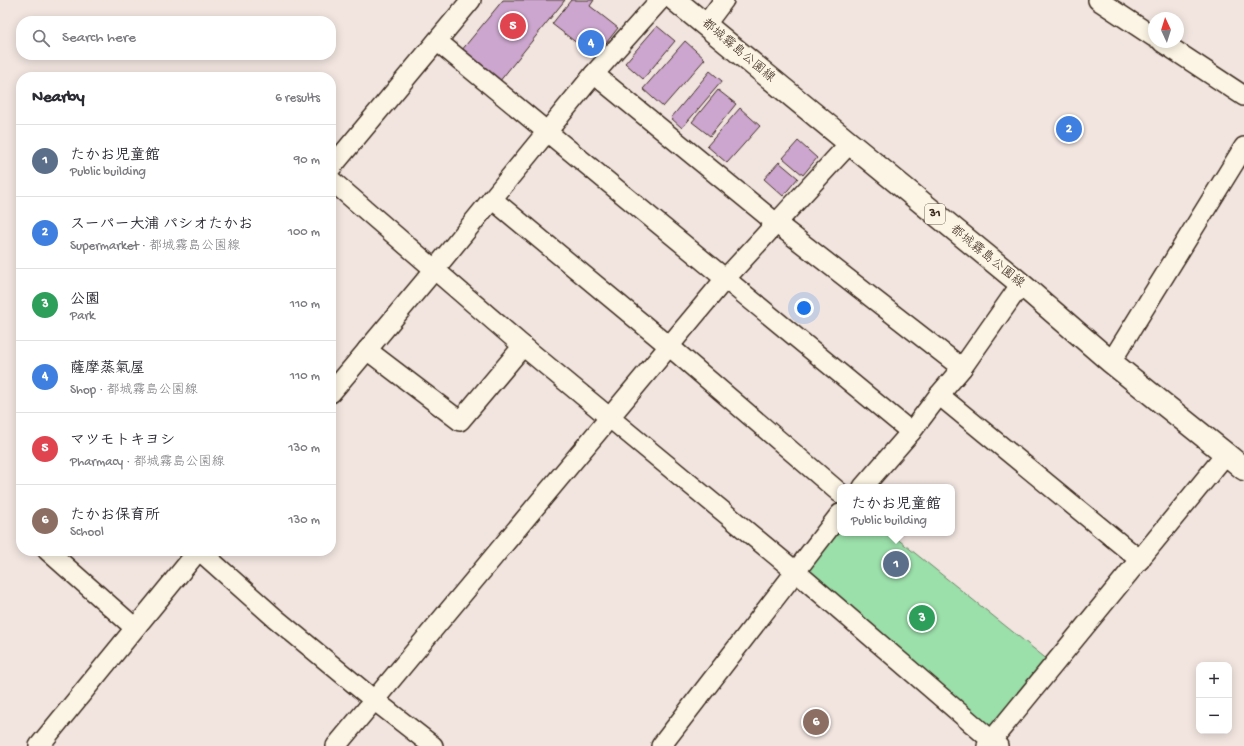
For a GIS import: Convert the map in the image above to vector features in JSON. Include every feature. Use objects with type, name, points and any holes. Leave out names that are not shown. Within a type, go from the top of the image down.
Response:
[{"type":"main road","name":"都城霧島公園線","points":[[675,0],[1021,284],[1111,362],[1244,469]]},
{"type":"street","points":[[336,162],[471,0]]},
{"type":"street","points":[[336,387],[435,269],[594,74],[660,0]]},
{"type":"street","points":[[706,24],[724,0]]},
{"type":"street","points":[[1098,0],[1148,33]]},
{"type":"street","points":[[437,41],[911,432]]},
{"type":"street","points":[[1171,48],[1244,96]]},
{"type":"street","points":[[594,74],[776,223],[962,368]]},
{"type":"street","points":[[336,746],[725,279],[849,144]]},
{"type":"street","points":[[1111,362],[1244,147]]},
{"type":"street","points":[[336,184],[523,346],[795,571],[992,744],[1226,454]]},
{"type":"street","points":[[492,199],[669,346],[837,490]]},
{"type":"street","points":[[866,484],[911,432],[962,368],[1021,284]]},
{"type":"street","points":[[367,350],[460,421],[523,346]]},
{"type":"street","points":[[939,395],[1140,560]]},
{"type":"street","points":[[661,746],[837,518]]},
{"type":"street","points":[[54,556],[135,628]]},
{"type":"street","points":[[39,746],[195,556]]},
{"type":"street","points":[[205,556],[275,618],[374,700],[433,746]]},
{"type":"green space","points":[[837,518],[837,536],[894,536],[1054,665],[992,741],[795,571]]},
{"type":"building","points":[[503,0],[565,0],[499,82],[461,51]]},
{"type":"building","points":[[571,0],[594,0],[590,6],[618,28],[595,57],[552,24]]},
{"type":"building","points":[[657,26],[675,41],[643,79],[625,63]]},
{"type":"building","points":[[685,41],[705,59],[663,107],[643,89]]},
{"type":"building","points":[[710,71],[722,81],[682,128],[671,118]]},
{"type":"building","points":[[718,90],[736,104],[710,136],[692,122]]},
{"type":"building","points":[[740,108],[760,126],[727,163],[707,146]]},
{"type":"building","points":[[798,141],[817,158],[803,175],[783,158]]},
{"type":"building","points":[[779,162],[798,178],[783,196],[764,179]]},
{"type":"place","name":"マツモトキヨシ","points":[[513,26]]},
{"type":"place","name":"薩摩蒸氣屋","points":[[591,43]]},
{"type":"place","name":"スーパー大浦 パシオたかお","points":[[1069,129]]},
{"type":"place","name":"たかお児童館","points":[[896,564]]},
{"type":"place","name":"公園","points":[[922,618]]},
{"type":"place","name":"たかお保育所","points":[[816,722]]}]
